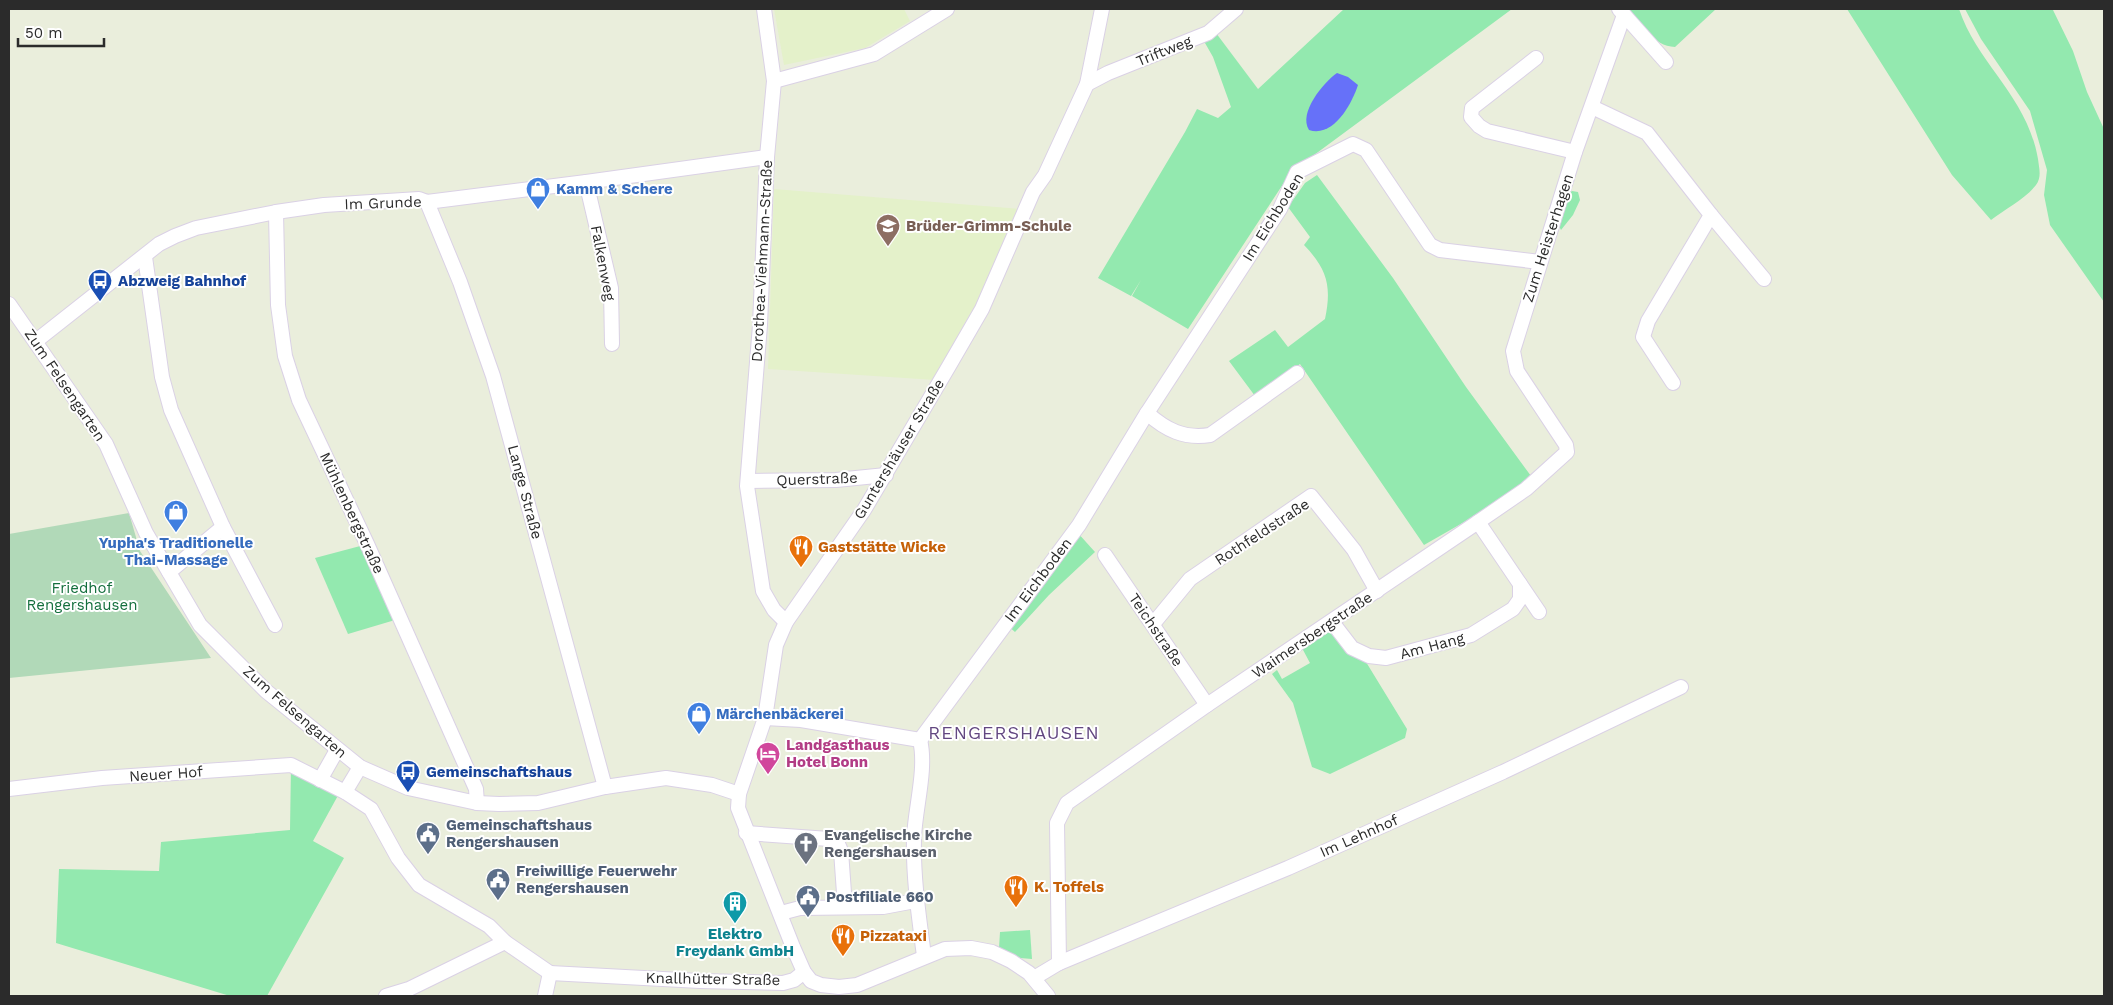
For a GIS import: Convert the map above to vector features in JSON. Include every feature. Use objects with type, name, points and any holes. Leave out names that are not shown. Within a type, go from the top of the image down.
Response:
[{"type":"street","name":"Dorothea-Viehmann-Straße","points":[[764,9],[774,80],[767,157],[760,325],[748,481],[763,591],[774,610],[786,622]]},
{"type":"street","points":[[774,80],[874,54],[947,9]]},
{"type":"street","name":"Guntershäuser Straße","points":[[804,972],[746,833],[738,808],[738,794],[765,718],[776,645],[786,622],[886,475],[982,309],[1033,192],[1053,158],[1087,84],[1102,9]]},
{"type":"street","name":"Triftweg","points":[[1087,84],[1108,73],[1208,33],[1236,9]]},
{"type":"street","name":"Zum Heisterhagen","points":[[1621,12],[1666,62]]},
{"type":"street","name":"Zum Heisterhagen","points":[[1521,323],[1575,152],[1592,108],[1621,12]]},
{"type":"street","points":[[1536,58],[1472,108],[1471,117],[1487,131],[1575,152]]},
{"type":"street","points":[[1592,108],[1647,133],[1764,279]]},
{"type":"street","name":"Im Eichboden","points":[[920,740],[1079,525],[1147,413],[1280,209],[1297,172],[1354,144],[1366,150],[1430,245],[1440,250],[1540,262]]},
{"type":"street","name":"Im Grunde","points":[[36,340],[145,257],[159,244],[196,228],[276,212],[324,205],[419,199],[427,202],[767,157]]},
{"type":"street","name":"Falkenweg","points":[[586,182],[611,288],[612,344]]},
{"type":"street","name":"Lange Straße","points":[[427,202],[460,282],[494,376],[605,787]]},
{"type":"street","name":"Mühlenbergstraße","points":[[276,212],[278,305],[285,356],[299,400],[368,546],[476,789],[477,803]]},
{"type":"street","points":[[1673,383],[1643,337],[1648,321],[1711,215]]},
{"type":"street","points":[[145,257],[165,393],[223,527],[275,625]]},
{"type":"street","name":"Zum Felsengarten","points":[[9,304],[36,340],[106,444],[146,533],[200,625],[266,691],[360,767],[408,788],[477,803],[538,803],[605,787],[666,778],[712,785],[738,794]]},
{"type":"street","name":"Waimersbergstraße","points":[[1059,963],[1057,824],[1067,804],[1207,705],[1478,522],[1526,488],[1567,452],[1566,445],[1517,371],[1513,351],[1521,323]]},
{"type":"street","points":[[1147,413],[1173,432],[1192,438],[1210,435],[1297,373]]},
{"type":"street","name":"Querstraße","points":[[748,481],[836,480],[886,475]]},
{"type":"street","name":"Rothfeldstraße","points":[[1153,624],[1190,579],[1311,496],[1354,550],[1377,591]]},
{"type":"street","points":[[1478,522],[1539,612]]},
{"type":"street","points":[[169,572],[223,527]]},
{"type":"street","name":"Teichstraße","points":[[1105,555],[1207,705]]},
{"type":"street","name":"Am Hang","points":[[1332,622],[1352,648],[1368,656],[1386,658],[1471,635],[1513,609],[1520,599],[1520,584]]},
{"type":"street","name":"Im Lehnhof","points":[[1034,978],[1059,963],[1288,868],[1503,772],[1682,687]]},
{"type":"street","points":[[765,718],[801,720],[920,740],[922,760],[914,839],[916,900],[924,956]]},
{"type":"street","points":[[320,780],[337,750]]},
{"type":"street","name":"Neuer Hof","points":[[9,789],[102,778],[291,765],[345,792],[371,809],[398,858],[419,885],[489,926],[505,942],[550,973]]},
{"type":"street","points":[[345,792],[360,767]]},
{"type":"street","points":[[746,833],[829,839],[838,844],[841,851],[845,907]]},
{"type":"street","points":[[781,913],[800,908],[883,907],[916,900]]},
{"type":"street","points":[[386,996],[408,989],[505,942]]},
{"type":"street","points":[[804,972],[816,983],[839,987],[857,984],[945,948],[970,948],[992,952],[1011,962],[1034,978],[1048,996]]},
{"type":"street","name":"Knallhütter Straße","points":[[550,973],[783,983],[794,980],[804,972]]},
{"type":"street","points":[[545,996],[550,973]]},
{"type":"shaded area","points":[[774,9],[904,9],[910,21],[865,48],[784,65]]},
{"type":"shaded area","points":[[1337,73],[1348,77],[1358,85],[1351,101],[1334,124],[1318,131],[1309,130],[1306,123],[1309,107],[1319,91]]},
{"type":"shaded area","name":"Brüder-Grimm-Schule","points":[[774,189],[1021,209],[977,308],[935,380],[768,369]]},
{"type":"green space","points":[[1344,9],[1512,9],[1291,172],[1188,329],[1132,296],[1141,280],[1131,296],[1098,278],[1197,109],[1218,118],[1231,107],[1213,57],[1201,36],[1213,29],[1258,89]]},
{"type":"green space","points":[[1627,9],[1716,9],[1675,47],[1660,43]]},
{"type":"green space","points":[[1847,9],[1959,9],[1967,29],[2024,117],[2038,159],[2040,172],[2036,185],[2021,199],[1991,220],[1952,175]]},
{"type":"green space","points":[[1965,9],[2053,10],[2073,51],[2087,92],[2104,129],[2104,302],[2050,225],[2044,195],[2047,170],[2030,111],[1981,39]]},
{"type":"green space","points":[[1317,175],[1393,278],[1466,387],[1531,476],[1508,497],[1424,545],[1300,364],[1255,396],[1229,361],[1275,330],[1288,347],[1325,319],[1328,297],[1326,279],[1318,262],[1304,245],[1310,237],[1288,207],[1305,183]]},
{"type":"green space","points":[[1572,191],[1578,192],[1580,200],[1573,215],[1561,230],[1559,226],[1568,194]]},
{"type":"green space","name":"Friedhof Rengershausen","points":[[129,513],[140,551],[211,658],[9,678],[9,534]]},
{"type":"green space","points":[[1077,532],[1095,552],[1049,595],[1015,632],[1007,625]]},
{"type":"green space","points":[[364,545],[395,620],[348,634],[315,558]]},
{"type":"green space","points":[[1333,629],[1366,662],[1407,729],[1405,738],[1330,774],[1312,767],[1293,703],[1272,674],[1277,670],[1282,679],[1310,663],[1302,648]]},
{"type":"green space","points":[[291,765],[341,790],[313,841],[344,858],[267,996],[230,996],[56,943],[59,869],[159,871],[161,842],[290,830]]},
{"type":"green space","points":[[1030,930],[1032,959],[1020,958],[999,948],[1000,932]]},
{"type":"place","name":"Kamm & Schere","points":[[538,210]]},
{"type":"place","name":"Brüder-Grimm-Schule","points":[[888,247]]},
{"type":"place","name":"Abzweig Bahnhof","points":[[100,302]]},
{"type":"place","name":"Yupha's Traditionelle Thai-Massage","points":[[176,533]]},
{"type":"place","name":"Gaststätte Wicke","points":[[801,568]]},
{"type":"place","name":"Märchenbäckerei","points":[[699,735]]},
{"type":"place","name":"Landgasthaus Hotel Bonn","points":[[768,775]]},
{"type":"place","name":"Gemeinschaftshaus","points":[[408,793]]},
{"type":"place","name":"Gemeinschaftshaus Rengershausen","points":[[428,855]]},
{"type":"place","name":"Evangelische Kirche Rengershausen","points":[[806,865]]},
{"type":"place","name":"Freiwillige Feuerwehr Rengershausen","points":[[498,901]]},
{"type":"place","name":"K. Toffels","points":[[1016,908]]},
{"type":"place","name":"Postfiliale 660","points":[[808,918]]},
{"type":"place","name":"Elektro Freydank GmbH","points":[[735,924]]},
{"type":"place","name":"Pizzataxi","points":[[843,957]]},
{"type":"district","name":"RENGERSHAUSEN","points":[[1014,733]]}]
